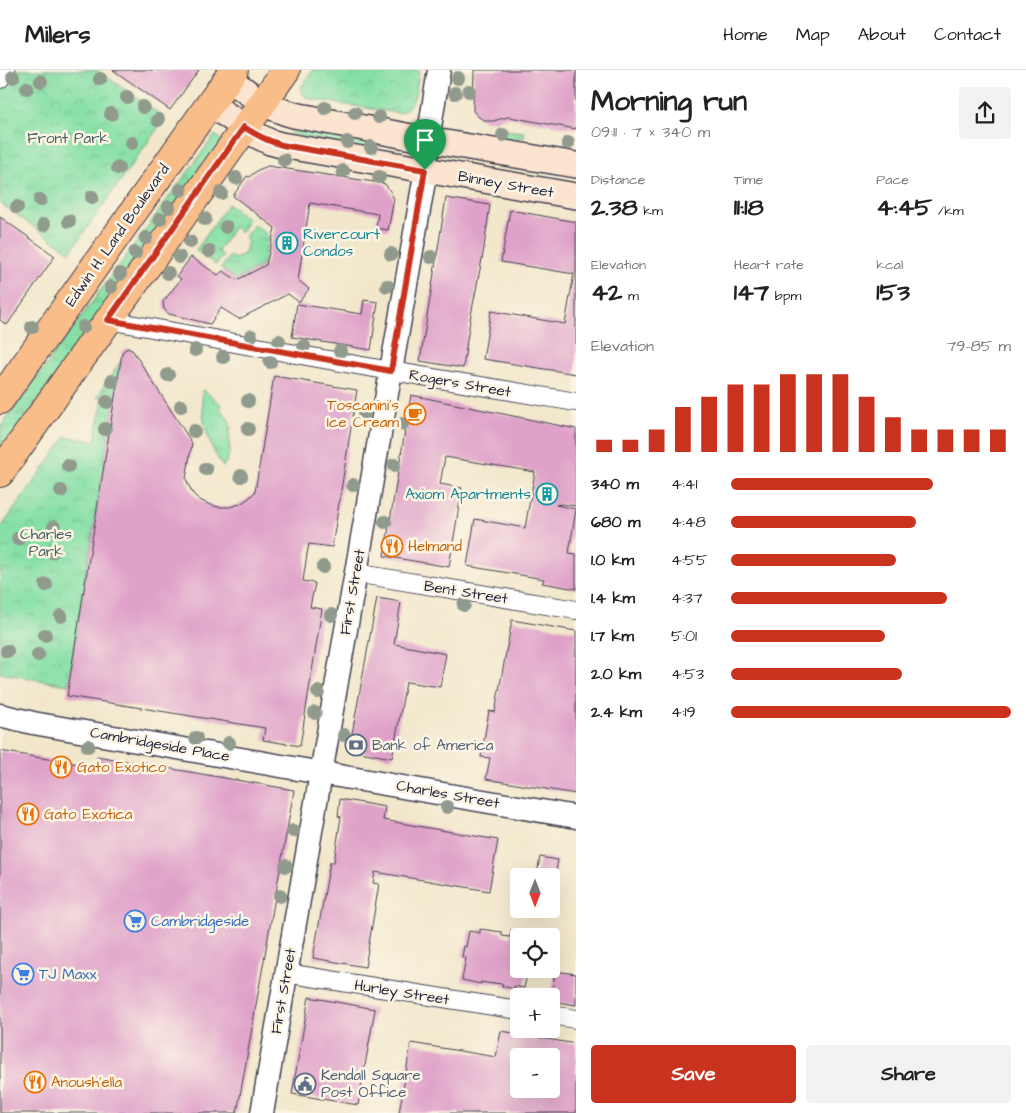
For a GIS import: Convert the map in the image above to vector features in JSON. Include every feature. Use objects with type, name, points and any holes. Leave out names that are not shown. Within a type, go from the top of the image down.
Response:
[{"type":"main road","points":[[0,473],[286,70]]},
{"type":"main road","name":"Binney Street","points":[[231,74],[262,103],[294,115],[576,165]]},
{"type":"main road","name":"Edwin H. Land Boulevard","points":[[0,400],[231,74]]},
{"type":"main road","name":"Binney Street","points":[[210,104],[270,142],[576,196]]},
{"type":"street","points":[[0,79],[6,70]]},
{"type":"street","name":"First Street","points":[[262,1113],[391,371],[440,70]]},
{"type":"street","name":"Rogers Street","points":[[108,320],[576,402]]},
{"type":"street","name":"Bent Street","points":[[355,573],[576,610]]},
{"type":"street","name":"Cambridgeside Place","points":[[0,715],[321,772]]},
{"type":"street","name":"Charles Street","points":[[321,772],[576,817]]},
{"type":"street","name":"Hurley Street","points":[[286,974],[510,1009]]},
{"type":"street","points":[[560,1017],[576,1019]]},
{"type":"green space","name":"Front Park","points":[[14,70],[97,70],[165,118],[70,252],[0,203],[0,90]]},
{"type":"green space","points":[[313,70],[419,70],[412,102],[409,107],[398,113],[308,98],[301,87]]},
{"type":"green space","points":[[292,129],[379,144],[377,152],[290,134]]},
{"type":"green space","points":[[495,129],[524,132],[525,137],[493,140]]},
{"type":"green space","points":[[215,135],[223,141],[0,453],[1,426]]},
{"type":"green space","points":[[228,204],[248,219],[241,232],[234,227],[218,251],[223,256],[216,265],[196,250]]},
{"type":"green space","points":[[254,225],[268,235],[263,265],[236,280],[221,268],[230,256],[235,259],[245,253],[248,241],[244,238]]},
{"type":"green space","name":"Charles Park","points":[[121,361],[68,685],[0,673],[0,529],[66,437],[95,441],[103,397],[97,397]]},
{"type":"green space","points":[[202,390],[222,405],[220,409],[230,423],[229,448],[231,449],[223,467],[206,430]]},
{"type":"building","points":[[113,70],[199,70],[170,110]]},
{"type":"building","points":[[474,70],[576,70],[576,129],[509,117],[493,121],[486,121],[480,118],[473,111]]},
{"type":"building","name":"Rivercourt Condos","points":[[268,166],[385,184],[394,199],[388,230],[376,228],[378,214],[310,203],[298,280],[309,289],[299,302],[288,294],[239,319],[221,308],[210,324],[169,314],[164,309],[163,302],[181,279],[177,276],[191,257],[218,275],[223,271],[237,280],[266,265],[275,228],[233,196],[247,176],[249,177],[258,170]]},
{"type":"building","points":[[446,198],[490,205],[463,368],[420,361]]},
{"type":"building","points":[[510,210],[576,222],[576,374],[483,359],[491,311],[565,324],[574,274],[501,262]]},
{"type":"building","points":[[0,217],[55,256],[7,325],[0,320]]},
{"type":"building","points":[[364,300],[378,302],[371,350],[292,337],[297,304],[362,314]]},
{"type":"building","points":[[128,348],[133,351],[192,443],[186,479],[190,488],[200,500],[218,507],[240,504],[255,492],[274,376],[357,390],[332,547],[309,544],[307,554],[303,581],[315,583],[310,607],[322,609],[300,746],[263,740],[265,728],[67,696],[122,353]]},
{"type":"building","name":"Axiom Apartments","points":[[411,395],[576,429],[576,506],[556,505],[576,509],[569,553],[576,554],[576,589],[542,583],[544,579],[467,566],[475,519],[525,528],[535,472],[445,457],[440,484],[462,488],[449,567],[384,556]]},
{"type":"building","points":[[377,598],[401,602],[394,644],[446,654],[440,687],[406,682],[392,758],[349,750]]},
{"type":"building","points":[[512,620],[576,631],[576,794],[486,779],[490,758],[481,757],[489,711],[495,712]]},
{"type":"building","name":"Cambridgeside","points":[[0,751],[96,767],[97,756],[294,790],[237,1113],[0,1113]]},
{"type":"building","points":[[340,799],[385,807],[383,820],[498,840],[489,891],[375,872],[373,883],[379,884],[365,967],[313,958],[330,862],[334,862],[341,817],[338,816]]},
{"type":"building","points":[[540,857],[558,860],[556,868],[538,868]]},
{"type":"building","points":[[480,929],[502,932],[502,936],[510,937],[510,978],[526,978],[524,988],[514,986],[514,988],[510,988],[502,986],[503,984],[481,982],[481,984],[462,980],[466,958],[462,957],[469,931],[480,933]]},
{"type":"building","points":[[560,972],[576,974],[576,1005],[560,1002],[560,988],[553,988],[554,978],[560,978]]},
{"type":"building","points":[[309,997],[375,1009],[358,1105],[292,1094]]},
{"type":"building","points":[[501,1031],[510,1033],[510,1038],[541,1038],[576,1044],[576,1113],[399,1113],[411,1043],[496,1057]]},
{"type":"place","name":"Rivercourt Condos","points":[[287,243]]},
{"type":"place","name":"Toscanini's Ice Cream","points":[[415,414]]},
{"type":"place","name":"Axiom Apartments","points":[[547,494]]},
{"type":"place","name":"Helmand","points":[[392,546]]},
{"type":"place","name":"Bank of America","points":[[356,745]]},
{"type":"place","name":"Gato Exotico","points":[[61,767]]},
{"type":"place","name":"Gato Exotica","points":[[28,814]]},
{"type":"place","name":"Cambridgeside","points":[[135,921]]},
{"type":"place","name":"TJ Maxx","points":[[23,974]]},
{"type":"place","name":"Anoush'ella","points":[[35,1082]]},
{"type":"place","name":"Kendall Square Post Office","points":[[305,1084]]},
{"type":"route","points":[[244,127],[270,142],[282,145],[425,170],[391,371],[108,320],[244,127]]}]
